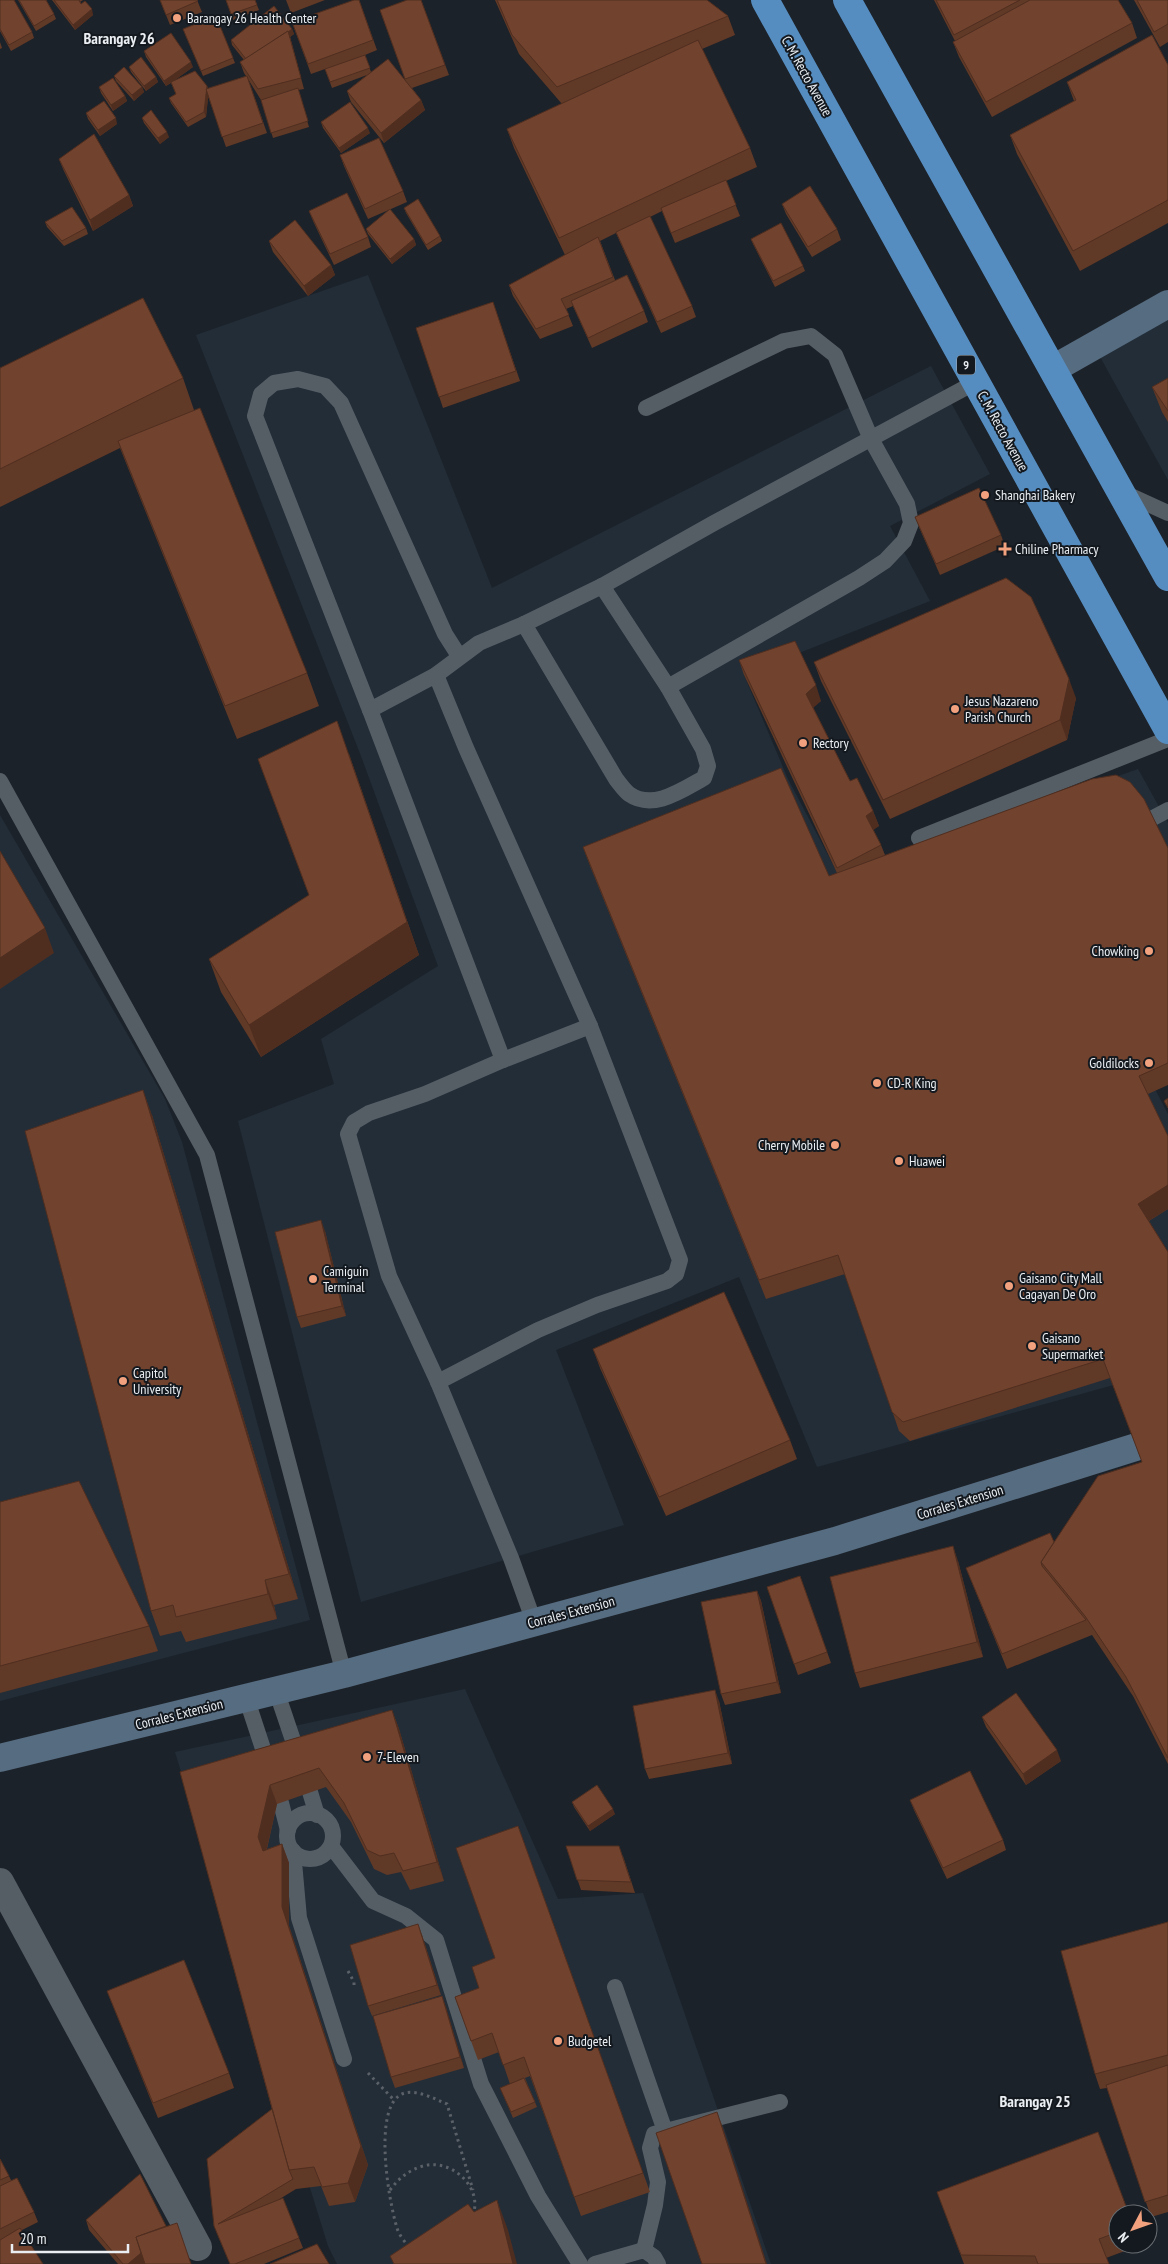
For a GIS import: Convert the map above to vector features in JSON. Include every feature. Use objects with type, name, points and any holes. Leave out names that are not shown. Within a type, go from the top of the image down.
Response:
[{"type":"highway","name":"C. M. Recto Avenue","points":[[765,0],[1168,730]]},
{"type":"highway","points":[[848,0],[1168,577]]},
{"type":"main road","points":[[1053,369],[1168,304]]},
{"type":"main road","name":"Corrales Extension","points":[[0,1758],[344,1674],[835,1541],[1136,1447]]},
{"type":"street","points":[[0,1882],[198,2247]]},
{"type":"lane","points":[[646,408],[784,342],[811,336],[835,355],[871,439],[907,504],[911,523],[904,541],[885,560],[859,578],[668,686]]},
{"type":"lane","points":[[459,656],[445,634],[342,403],[324,386],[298,379],[274,383],[262,394],[255,416],[370,710],[503,1060]]},
{"type":"lane","points":[[370,710],[436,675],[478,643],[524,624],[602,586],[714,522],[976,382]]},
{"type":"lane","points":[[1121,492],[1168,512]]},
{"type":"lane","points":[[524,624],[616,779],[629,794],[650,802],[676,794],[704,778],[708,766],[703,748],[668,686],[602,586]]},
{"type":"lane","points":[[436,675],[466,748],[590,1026],[680,1260],[676,1274],[667,1281],[598,1305],[538,1330],[438,1382]]},
{"type":"lane","points":[[920,838],[1168,738]]},
{"type":"lane","points":[[0,781],[207,1155],[344,1674]]},
{"type":"lane","points":[[1151,818],[1168,810]]},
{"type":"lane","points":[[534,1622],[511,1558],[438,1382],[389,1276],[348,1134],[354,1122],[370,1113],[425,1094],[503,1060],[590,1026]]},
{"type":"lane","points":[[276,1690],[299,1758]]},
{"type":"lane","points":[[246,1697],[269,1767]]},
{"type":"lane","points":[[310,1792],[318,1815]]},
{"type":"lane","points":[[280,1803],[288,1830]]},
{"type":"lane","points":[[344,2059],[299,1918],[292,1851],[287,1838],[291,1823],[302,1815],[310,1813],[318,1815],[329,1824],[332,1831],[331,1846],[373,1901],[406,1916],[436,1940],[481,2084],[538,2196],[580,2264]]},
{"type":"lane","points":[[292,1851],[298,1856],[313,1859],[320,1857],[331,1846]]},
{"type":"lane","points":[[615,1987],[665,2131]]},
{"type":"lane","points":[[644,2250],[655,2205],[658,2182],[650,2148],[654,2134],[780,2102]]},
{"type":"lane","points":[[595,2264],[644,2250],[649,2252],[658,2264]]},
{"type":"path","points":[[414,2250],[408,2247],[397,2230],[384,2143],[392,2105],[400,2095],[410,2092],[429,2096],[447,2104],[473,2190],[475,2210],[472,2218]]},
{"type":"path","points":[[390,2190],[408,2172],[425,2165],[438,2165],[453,2170],[465,2178],[473,2190]]},
{"type":"shaded area","points":[[368,275],[492,588],[931,366],[990,474],[890,526],[930,601],[744,675],[788,779],[839,876],[1138,769],[1168,823],[1168,1081],[1154,1087],[1168,1114],[1168,1494],[1128,1381],[817,1467],[739,1277],[556,1350],[624,1525],[361,1602],[238,1121],[334,1084],[321,1039],[438,966],[361,756],[196,335]]},
{"type":"shaded area","points":[[1168,315],[1168,480],[1098,353]]},
{"type":"shaded area","name":"Capitol University","points":[[0,815],[165,1099],[182,1142],[310,1620],[0,1701]]},
{"type":"shaded area","points":[[465,1689],[558,1899],[643,1893],[771,2264],[337,2264],[328,2246],[175,1752]]},
{"type":"building","points":[[0,0],[14,0],[32,32],[9,45],[0,29]]},
{"type":"building","points":[[19,0],[46,0],[54,14],[34,26]]},
{"type":"building","points":[[54,0],[79,0],[81,4],[85,1],[92,9],[73,25]]},
{"type":"building","points":[[160,0],[197,0],[198,1],[166,15]]},
{"type":"building","points":[[226,0],[255,0],[257,5],[231,14]]},
{"type":"building","points":[[354,0],[359,0],[373,40],[308,64],[292,22]]},
{"type":"building","points":[[407,0],[421,0],[445,65],[405,79],[380,10]]},
{"type":"building","points":[[497,0],[707,0],[728,16],[557,87],[512,35]]},
{"type":"building","points":[[936,0],[1020,0],[954,35]]},
{"type":"building","points":[[1030,0],[1118,0],[1132,23],[986,102],[953,42]]},
{"type":"building","points":[[1137,0],[1168,0],[1168,24],[1154,32]]},
{"type":"building","points":[[274,6],[292,29],[246,59],[231,40]]},
{"type":"building","points":[[216,16],[233,58],[201,71],[183,29]]},
{"type":"building","points":[[288,31],[301,78],[258,89],[240,62]]},
{"type":"building","points":[[171,33],[191,62],[164,81],[144,51]]},
{"type":"building","points":[[1152,35],[1168,65],[1168,200],[1073,251],[1010,135],[1076,100],[1067,82]]},
{"type":"building","points":[[698,40],[750,148],[559,238],[507,129]]},
{"type":"building","points":[[365,55],[370,68],[330,82],[325,69]]},
{"type":"building","points":[[141,57],[156,77],[144,86],[129,67]]},
{"type":"building","points":[[388,59],[421,100],[381,133],[347,91]]},
{"type":"building","points":[[124,67],[142,87],[132,95],[114,76]]},
{"type":"building","points":[[195,71],[207,86],[204,112],[186,122],[169,98],[176,94],[171,82]]},
{"type":"building","points":[[247,76],[263,123],[222,137],[206,89]]},
{"type":"building","points":[[113,78],[125,96],[111,105],[99,87]]},
{"type":"building","points":[[298,88],[308,121],[271,133],[261,100]]},
{"type":"building","points":[[104,101],[116,118],[98,130],[86,113]]},
{"type":"building","points":[[350,102],[368,128],[339,148],[321,122]]},
{"type":"building","points":[[151,110],[167,132],[158,138],[142,118]]},
{"type":"building","points":[[94,134],[129,195],[90,220],[59,159]]},
{"type":"building","points":[[379,138],[403,191],[365,209],[340,155]]},
{"type":"building","points":[[726,180],[736,205],[671,233],[661,208]]},
{"type":"building","points":[[810,186],[837,229],[808,247],[782,204]]},
{"type":"building","points":[[347,193],[368,237],[330,254],[309,211]]},
{"type":"building","points":[[418,199],[440,236],[426,245],[404,208]]},
{"type":"building","points":[[72,207],[86,228],[62,241],[45,222]]},
{"type":"building","points":[[390,209],[414,239],[390,259],[366,229]]},
{"type":"building","points":[[650,216],[692,306],[657,322],[616,232]]},
{"type":"building","points":[[295,220],[331,265],[304,286],[269,241]]},
{"type":"building","points":[[781,223],[803,266],[773,281],[751,239]]},
{"type":"building","points":[[598,237],[613,277],[561,299],[569,315],[536,329],[509,285]]},
{"type":"building","points":[[627,275],[644,311],[588,338],[571,301]]},
{"type":"building","points":[[143,298],[183,378],[0,469],[0,368]]},
{"type":"building","points":[[493,302],[516,371],[439,397],[416,328]]},
{"type":"building","points":[[1168,378],[1168,411],[1152,387]]},
{"type":"building","points":[[200,408],[307,673],[225,706],[118,441]]},
{"type":"building","points":[[979,488],[1001,535],[936,564],[915,517]]},
{"type":"building","name":"Jesus Nazareno Parish Church","points":[[1006,578],[1031,597],[1069,679],[1060,720],[883,800],[814,662]]},
{"type":"building","name":"Rectory","points":[[795,641],[816,685],[806,694],[850,781],[857,778],[873,811],[866,816],[881,845],[837,868],[739,660]]},
{"type":"building","points":[[337,721],[407,922],[249,1025],[209,959],[309,895],[258,759]]},
{"type":"building","name":"Gaisano City Mall Cagayan De Oro","points":[[781,768],[829,876],[1092,779],[1116,775],[1130,782],[1144,799],[1168,848],[1168,1063],[1139,1076],[1168,1136],[1168,1185],[1138,1204],[1168,1252],[1168,1758],[1126,1677],[1085,1616],[1041,1562],[1098,1476],[1142,1462],[1103,1359],[903,1422],[892,1412],[838,1255],[759,1280],[583,847]]},
{"type":"building","points":[[0,851],[45,928],[0,958]]},
{"type":"building","points":[[143,1090],[289,1574],[265,1580],[268,1594],[176,1617],[173,1605],[151,1611],[25,1131]]},
{"type":"building","points":[[1168,1098],[1168,1108],[1164,1101]]},
{"type":"building","name":"Camiguin Terminal","points":[[321,1220],[342,1306],[297,1317],[275,1232]]},
{"type":"building","points":[[724,1292],[790,1440],[659,1497],[593,1349]]},
{"type":"building","points":[[79,1481],[149,1626],[0,1666],[0,1502]]},
{"type":"building","points":[[1050,1533],[1054,1542],[1041,1562],[1042,1566],[1086,1620],[1002,1654],[966,1568]]},
{"type":"building","points":[[953,1546],[977,1642],[855,1673],[830,1577]]},
{"type":"building","points":[[800,1576],[827,1652],[794,1664],[767,1587]]},
{"type":"building","points":[[757,1591],[777,1682],[721,1694],[701,1602]]},
{"type":"building","points":[[715,1690],[728,1753],[645,1769],[633,1706]]},
{"type":"building","points":[[1016,1693],[1057,1750],[1023,1774],[982,1717]]},
{"type":"building","points":[[392,1710],[437,1862],[403,1871],[394,1853],[380,1856],[367,1850],[344,1803],[319,1768],[270,1785],[258,1837],[263,1851],[282,1844],[282,1907],[361,2146],[348,2183],[322,2187],[314,2167],[289,2170],[180,1772]]},
{"type":"building","points":[[970,1771],[1003,1840],[943,1868],[910,1800]]},
{"type":"building","points":[[597,1785],[613,1809],[588,1826],[572,1802]]},
{"type":"building","points":[[518,1826],[643,2173],[574,2197],[524,2057],[503,2065],[492,2033],[471,2041],[455,1997],[479,1988],[472,1967],[495,1958],[456,1848]]},
{"type":"building","points":[[566,1846],[619,1846],[631,1882],[577,1880]]},
{"type":"building","points":[[1168,1922],[1168,2055],[1095,2074],[1061,1951]]},
{"type":"building","points":[[418,1924],[437,1985],[368,2006],[350,1945]]},
{"type":"building","points":[[184,1960],[229,2073],[153,2103],[107,1991]]},
{"type":"building","points":[[442,1996],[460,2057],[391,2077],[373,2016]]},
{"type":"building","points":[[1168,2065],[1168,2195],[1145,2202],[1106,2085]]},
{"type":"building","points":[[524,2078],[535,2102],[511,2112],[500,2088]]},
{"type":"building","points":[[272,2109],[293,2179],[218,2224],[283,2198],[299,2238],[235,2264],[230,2264],[214,2226],[207,2159]]},
{"type":"building","points":[[717,2112],[766,2264],[702,2264],[656,2133]]},
{"type":"building","points":[[1098,2132],[1125,2204],[1108,2204],[1108,2236],[1099,2239],[1109,2264],[1038,2264],[1035,2256],[961,2255],[937,2192]]},
{"type":"building","points":[[0,2159],[9,2176],[0,2180]]},
{"type":"building","points":[[140,2174],[166,2226],[136,2237],[141,2253],[128,2264],[123,2264],[86,2220]]},
{"type":"building","points":[[17,2178],[34,2212],[0,2229],[0,2186]]},
{"type":"building","points":[[497,2200],[513,2264],[394,2264],[390,2256],[468,2204],[474,2212]]},
{"type":"building","points":[[177,2223],[191,2264],[145,2264],[136,2237]]},
{"type":"building","points":[[20,2228],[43,2264],[0,2264],[0,2240]]},
{"type":"building","points":[[317,2244],[329,2264],[270,2264]]},
{"type":"place","name":"Barangay 26 Health Center","points":[[177,18]]},
{"type":"place","name":"Shanghai Bakery","points":[[985,495]]},
{"type":"place","name":"Chiline Pharmacy","points":[[1005,549]]},
{"type":"place","name":"Jesus Nazareno Parish Church","points":[[955,709]]},
{"type":"place","name":"Rectory","points":[[803,743]]},
{"type":"place","name":"Chowking","points":[[1149,951]]},
{"type":"place","name":"Goldilocks","points":[[1149,1063]]},
{"type":"place","name":"CD-R King","points":[[877,1083]]},
{"type":"place","name":"Cherry Mobile","points":[[835,1145]]},
{"type":"place","name":"Huawei","points":[[899,1161]]},
{"type":"place","name":"Camiguin Terminal","points":[[313,1279]]},
{"type":"place","name":"Gaisano City Mall Cagayan De Oro","points":[[1009,1286]]},
{"type":"place","name":"Gaisano Supermarket","points":[[1032,1346]]},
{"type":"place","name":"Capitol University","points":[[123,1381]]},
{"type":"place","name":"7-Eleven","points":[[367,1757]]},
{"type":"place","name":"Budgetel","points":[[558,2041]]},
{"type":"district","name":"Barangay 26","points":[[119,38]]},
{"type":"district","name":"Barangay 25","points":[[1035,2101]]}]
